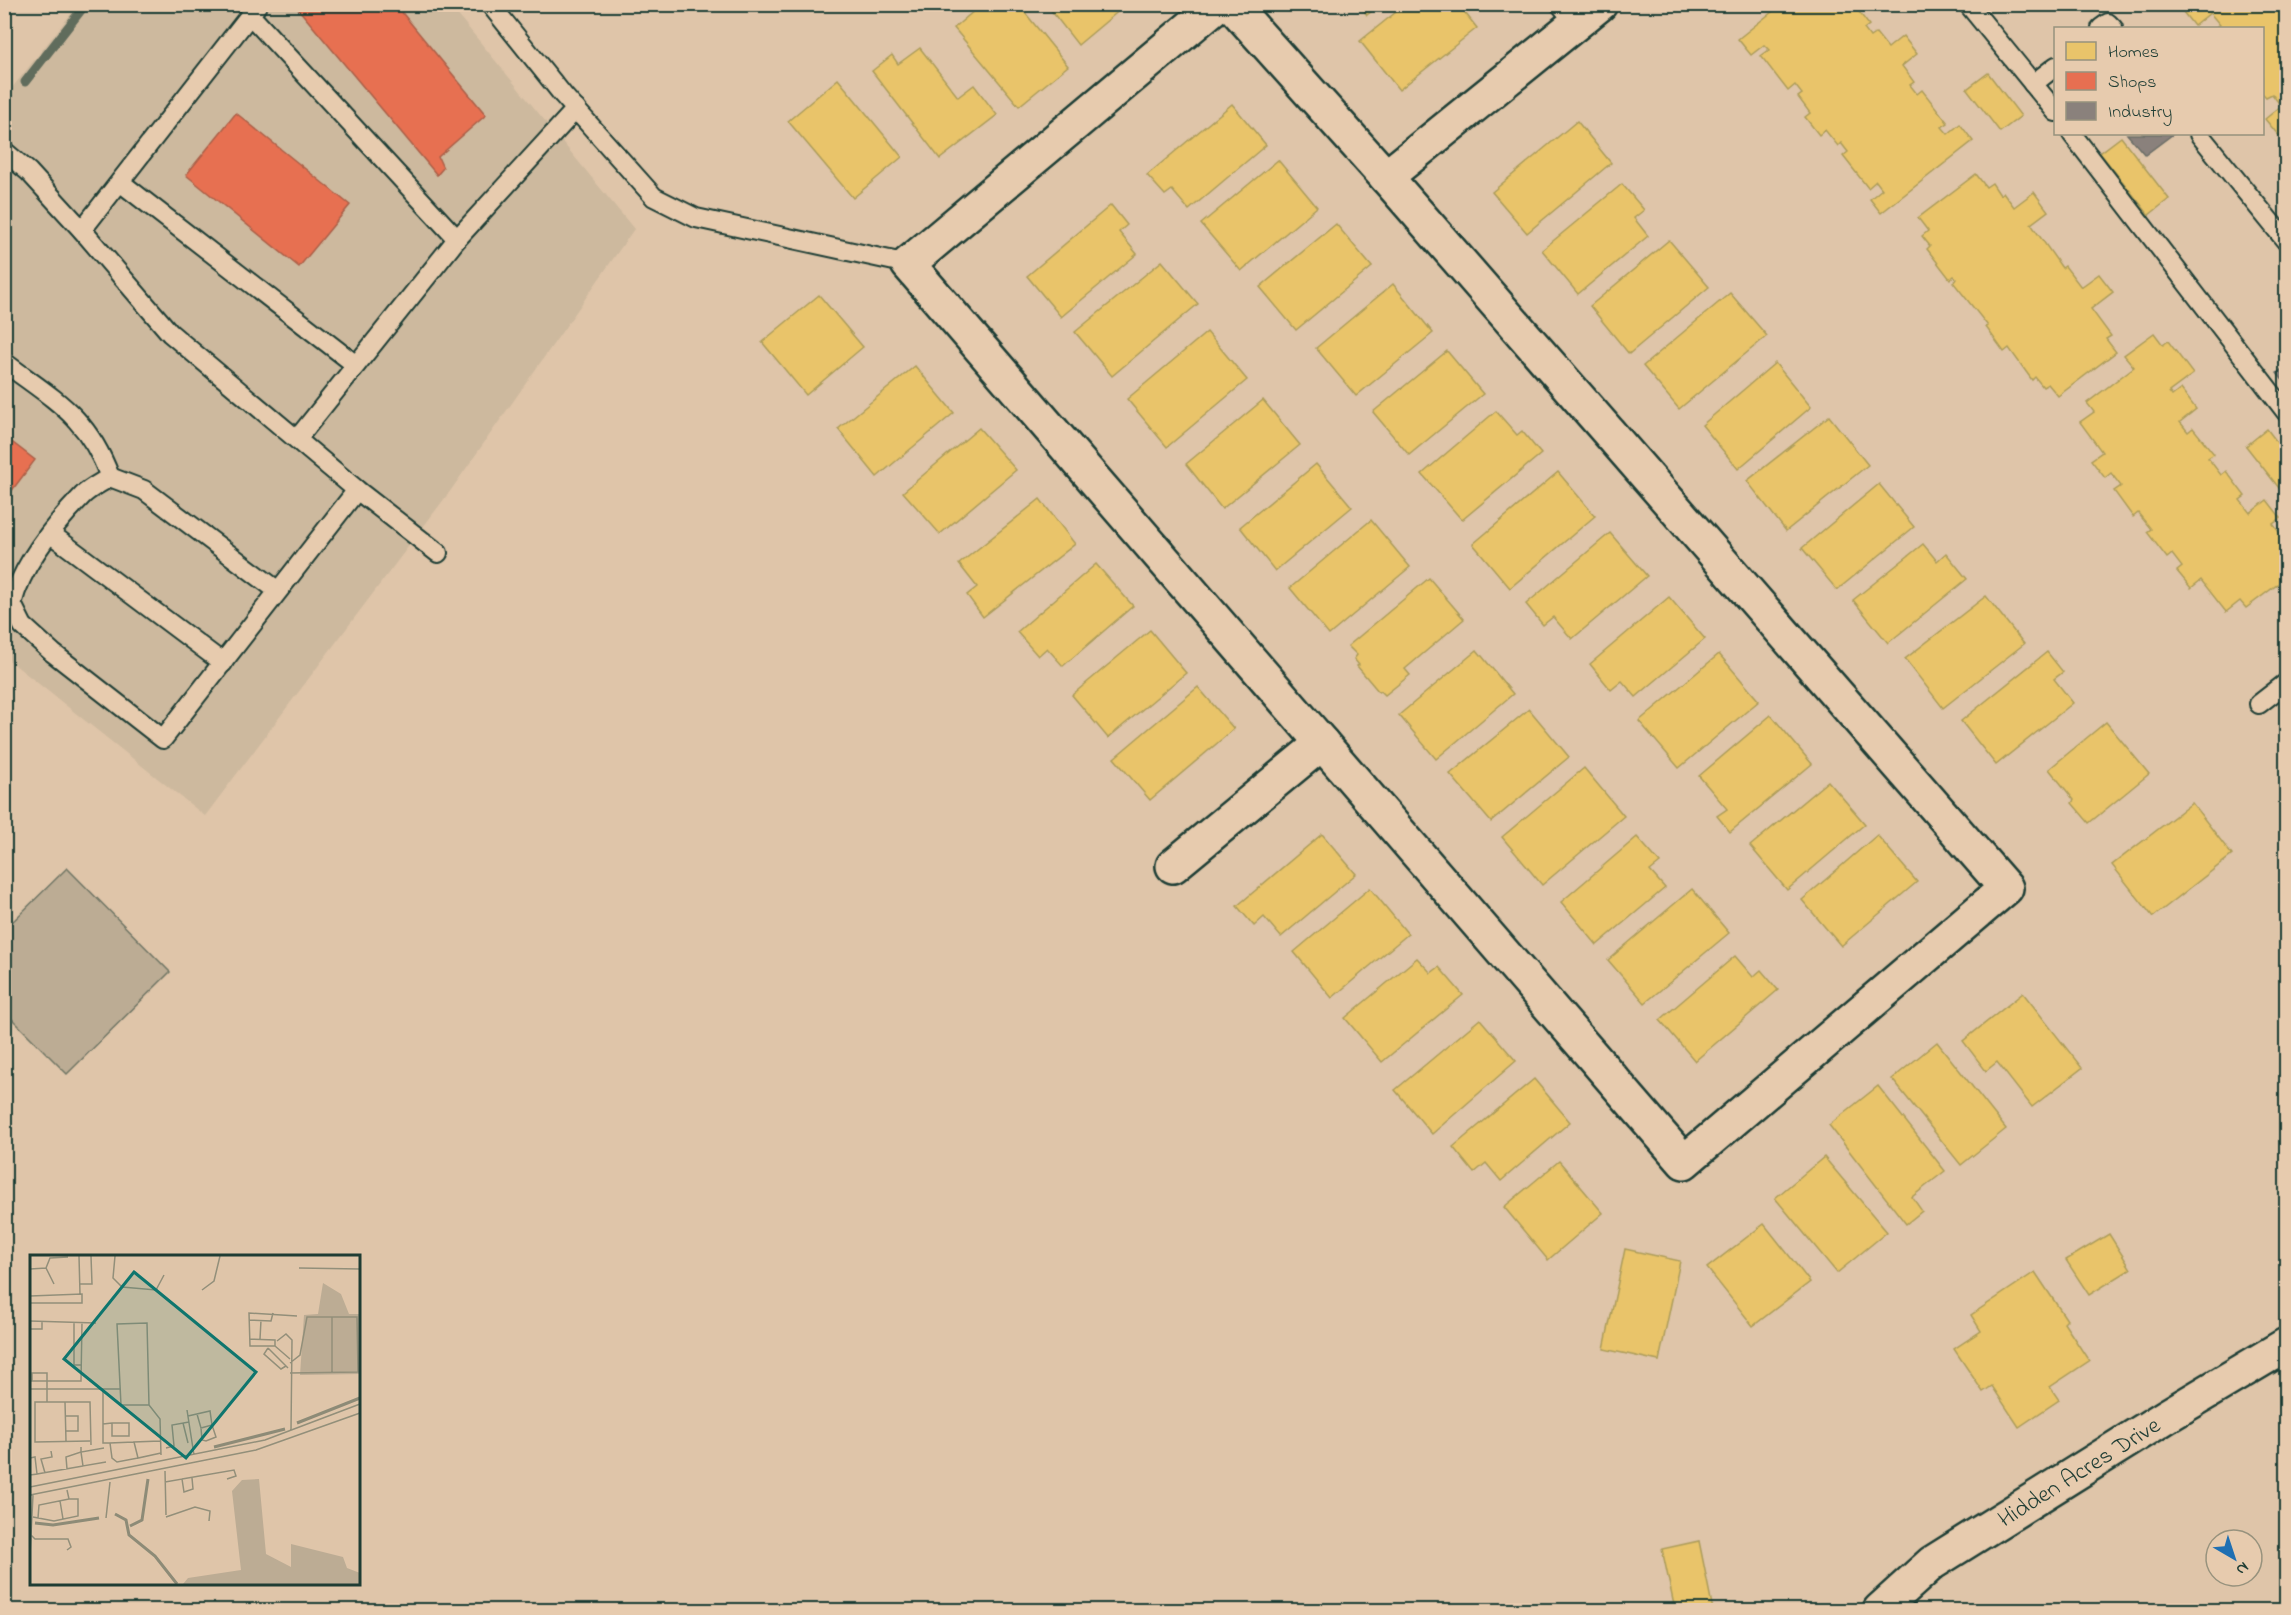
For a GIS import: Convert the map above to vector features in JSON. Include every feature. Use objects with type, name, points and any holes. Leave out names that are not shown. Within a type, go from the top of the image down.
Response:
[{"type":"street","points":[[1218,4],[908,264],[1684,1162],[2006,888],[1386,177],[1231,4]]},
{"type":"street","points":[[1386,177],[1578,11]]},
{"type":"street","points":[[1173,866],[1322,743]]},
{"type":"street","name":"Hidden Acres Drive","points":[[1880,1611],[1932,1563],[2167,1416],[2286,1345]]},
{"type":"lane","points":[[490,4],[576,109],[654,197],[696,218],[908,264]]},
{"type":"lane","points":[[1968,4],[2054,111]]},
{"type":"lane","points":[[82,230],[254,10],[457,239]]},
{"type":"lane","points":[[2033,84],[2054,67]]},
{"type":"lane","points":[[297,439],[457,239],[576,109]]},
{"type":"lane","points":[[2073,135],[2286,412]]},
{"type":"lane","points":[[2200,135],[2286,241]]},
{"type":"lane","points":[[4,151],[29,172],[82,230],[170,333],[357,490],[438,553]]},
{"type":"lane","points":[[120,182],[356,365]]},
{"type":"lane","points":[[4,362],[73,414],[94,440],[110,477],[144,490],[278,591]]},
{"type":"lane","points":[[110,477],[84,494],[51,534],[23,572],[8,602],[23,626],[53,653],[163,739],[357,490]]},
{"type":"lane","points":[[51,534],[223,663]]},
{"type":"lane","points":[[2259,704],[2286,683]]},
{"type":"shaded area","points":[[78,5],[468,5],[457,14],[634,229],[451,490],[205,816],[5,657],[4,98]]},
{"type":"shaded area","points":[[67,868],[170,972],[67,1074],[5,1012],[4,930]]},
{"type":"building: Homes","points":[[982,4],[1018,4],[1068,66],[1019,106],[954,28]]},
{"type":"building: Homes","points":[[1046,4],[1127,4],[1078,45]]},
{"type":"building: Homes","points":[[1359,4],[1381,4],[1367,15]]},
{"type":"building: Homes","points":[[1406,4],[1458,4],[1477,28],[1399,90],[1360,41]]},
{"type":"building: Homes","points":[[1782,4],[1853,4],[1869,25],[1864,29],[1870,37],[1876,33],[1888,48],[1903,36],[1917,54],[1902,66],[1914,82],[1910,85],[1917,94],[1922,90],[1948,123],[1942,127],[1948,134],[1960,124],[1973,141],[1881,213],[1870,199],[1882,189],[1876,181],[1868,188],[1843,156],[1848,152],[1841,143],[1838,146],[1825,130],[1819,135],[1805,117],[1810,113],[1798,97],[1802,94],[1795,85],[1788,91],[1761,56],[1769,50],[1764,45],[1751,55],[1738,39]]},
{"type":"building: Homes","points":[[2185,4],[2286,4],[2286,130],[2279,136],[2265,119],[2281,106],[2272,94],[2266,97],[2264,95],[2264,27],[2217,27],[2220,25],[2210,13],[2194,26],[2180,8]]},
{"type":"building: Homes","points":[[920,48],[958,97],[974,85],[997,115],[940,159],[872,71],[892,55],[898,64]]},
{"type":"building: Homes","points":[[1988,73],[2021,116],[2000,132],[1967,89]]},
{"type":"building: Homes","points":[[838,79],[902,157],[853,198],[788,121]]},
{"type":"building: Homes","points":[[1232,104],[1266,145],[1189,210],[1172,190],[1165,195],[1147,175]]},
{"type":"building: Homes","points":[[1577,121],[1611,163],[1527,233],[1492,192]]},
{"type":"building: Homes","points":[[2121,137],[2169,199],[2149,215],[2100,153]]},
{"type":"building: Homes","points":[[1278,160],[1317,207],[1241,271],[1201,224]]},
{"type":"building: Homes","points":[[1976,174],[1986,187],[1992,183],[2000,195],[2003,192],[2014,207],[2034,192],[2048,211],[2031,224],[2062,268],[2065,266],[2081,287],[2099,274],[2113,292],[2091,309],[2111,336],[2106,339],[2116,352],[2058,396],[2048,384],[2043,387],[2035,377],[2032,380],[2009,348],[2004,352],[1986,327],[1988,326],[1953,282],[1957,279],[1954,276],[1950,279],[1927,249],[1930,246],[1922,236],[1928,231],[1918,218]]},
{"type":"building: Homes","points":[[1622,184],[1644,210],[1634,218],[1648,236],[1578,294],[1542,250]]},
{"type":"building: Homes","points":[[1111,205],[1127,225],[1119,232],[1137,254],[1061,317],[1027,276]]},
{"type":"building: Homes","points":[[1336,224],[1372,267],[1296,330],[1260,287]]},
{"type":"building: Homes","points":[[1669,240],[1709,287],[1629,354],[1590,306]]},
{"type":"building: Homes","points":[[1162,261],[1198,304],[1112,376],[1075,332]]},
{"type":"building: Homes","points":[[1393,284],[1433,333],[1356,396],[1316,348]]},
{"type":"building: Homes","points":[[1730,293],[1767,336],[1679,409],[1643,366]]},
{"type":"building: Homes","points":[[819,295],[863,347],[806,395],[762,342]]},
{"type":"building: Homes","points":[[1207,332],[1247,380],[1167,447],[1127,399]]},
{"type":"building: Homes","points":[[2154,333],[2163,345],[2168,341],[2193,374],[2169,392],[2172,396],[2181,389],[2196,409],[2180,422],[2188,432],[2193,428],[2214,454],[2208,458],[2221,475],[2226,471],[2245,496],[2240,500],[2250,513],[2267,500],[2281,518],[2273,524],[2282,536],[2286,532],[2286,578],[2246,608],[2240,601],[2226,612],[2201,580],[2191,588],[2177,571],[2182,567],[2172,554],[2167,558],[2147,532],[2151,529],[2138,513],[2133,517],[2114,491],[2121,486],[2111,473],[2105,478],[2091,460],[2102,452],[2080,422],[2094,412],[2087,403],[2134,367],[2124,355]]},
{"type":"building: Homes","points":[[1447,351],[1483,394],[1409,455],[1373,412]]},
{"type":"building: Homes","points":[[1775,363],[1811,407],[1738,469],[1702,425]]},
{"type":"building: Homes","points":[[915,366],[954,413],[877,477],[838,429]]},
{"type":"building: Homes","points":[[1263,400],[1300,445],[1222,509],[1186,464]]},
{"type":"building: Homes","points":[[1496,411],[1517,435],[1522,431],[1541,454],[1462,520],[1422,474]]},
{"type":"building: Homes","points":[[1829,416],[1868,465],[1786,531],[1747,481]]},
{"type":"building: Homes","points":[[979,428],[1016,470],[940,534],[903,492]]},
{"type":"building: Homes","points":[[2267,429],[2286,454],[2286,482],[2279,488],[2246,446]]},
{"type":"building: Homes","points":[[1316,464],[1352,507],[1275,571],[1240,527]]},
{"type":"building: Homes","points":[[1558,472],[1595,516],[1510,588],[1473,544]]},
{"type":"building: Homes","points":[[1879,484],[1914,527],[1837,590],[1802,548]]},
{"type":"building: Homes","points":[[1040,499],[1075,544],[983,617],[967,595],[977,587],[959,564]]},
{"type":"building: Homes","points":[[1371,520],[1410,567],[1329,635],[1290,588]]},
{"type":"building: Homes","points":[[1610,533],[1647,576],[1572,639],[1553,617],[1543,625],[1526,604]]},
{"type":"building: Homes","points":[[1923,544],[1937,561],[1946,553],[1967,579],[1888,643],[1853,600]]},
{"type":"building: Homes","points":[[1096,564],[1133,606],[1063,666],[1047,648],[1038,656],[1017,632]]},
{"type":"building: Homes","points":[[1429,578],[1464,619],[1405,669],[1410,675],[1385,695],[1379,692],[1357,666],[1359,665],[1354,659],[1357,655],[1348,646]]},
{"type":"building: Homes","points":[[1986,596],[2024,644],[1943,708],[1905,659]]},
{"type":"building: Homes","points":[[1669,597],[1705,639],[1636,697],[1622,681],[1611,690],[1590,664]]},
{"type":"building: Homes","points":[[1150,630],[1186,673],[1108,738],[1072,695]]},
{"type":"building: Homes","points":[[1477,650],[1513,694],[1436,759],[1399,715]]},
{"type":"building: Homes","points":[[2047,652],[2063,672],[2054,679],[2073,703],[1996,765],[1961,721]]},
{"type":"building: Homes","points":[[1719,654],[1759,701],[1679,768],[1639,721]]},
{"type":"building: Homes","points":[[1198,687],[1234,729],[1150,800],[1114,758]]},
{"type":"building: Homes","points":[[1529,709],[1569,757],[1491,822],[1450,774]]},
{"type":"building: Homes","points":[[1771,715],[1812,764],[1730,832],[1717,816],[1727,809],[1699,776]]},
{"type":"building: Homes","points":[[2106,722],[2149,774],[2089,823],[2049,769]]},
{"type":"building: Homes","points":[[1584,768],[1624,816],[1542,885],[1502,837]]},
{"type":"building: Homes","points":[[1828,781],[1865,824],[1787,890],[1750,846]]},
{"type":"building: Homes","points":[[2192,803],[2232,855],[2153,917],[2112,865]]},
{"type":"building: Homes","points":[[1322,834],[1356,874],[1281,937],[1264,917],[1254,926],[1237,906]]},
{"type":"building: Homes","points":[[1877,835],[1917,882],[1841,946],[1802,900]]},
{"type":"building: Homes","points":[[1637,837],[1660,863],[1650,871],[1665,888],[1597,945],[1561,902]]},
{"type":"building: Homes","points":[[1370,888],[1408,934],[1332,998],[1294,952]]},
{"type":"building: Homes","points":[[1692,889],[1729,933],[1645,1003],[1608,960]]},
{"type":"building: Homes","points":[[1735,956],[1753,977],[1761,970],[1778,990],[1695,1061],[1660,1020]]},
{"type":"building: Homes","points":[[1417,958],[1431,973],[1439,967],[1463,995],[1382,1062],[1345,1018]]},
{"type":"building: Homes","points":[[2023,993],[2082,1068],[2032,1107],[1997,1062],[1986,1071],[1963,1041]]},
{"type":"building: Homes","points":[[1480,1019],[1516,1061],[1432,1134],[1395,1090]]},
{"type":"building: Homes","points":[[1937,1042],[2006,1129],[1961,1165],[1892,1079]]},
{"type":"building: Homes","points":[[1534,1079],[1570,1122],[1501,1181],[1486,1163],[1474,1173],[1453,1147]]},
{"type":"building: Homes","points":[[1878,1086],[1945,1171],[1912,1197],[1922,1211],[1906,1224],[1829,1125]]},
{"type":"building: Homes","points":[[1824,1157],[1887,1232],[1837,1273],[1775,1198]]},
{"type":"building: Homes","points":[[1559,1161],[1603,1213],[1548,1260],[1504,1207]]},
{"type":"building: Homes","points":[[1764,1224],[1810,1282],[1753,1326],[1707,1268]]},
{"type":"building: Homes","points":[[2109,1234],[2131,1269],[2089,1295],[2066,1260]]},
{"type":"building: Homes","points":[[1625,1249],[1680,1261],[1659,1361],[1604,1349]]},
{"type":"building: Homes","points":[[2035,1272],[2067,1320],[2064,1323],[2089,1361],[2050,1387],[2059,1400],[2019,1427],[1992,1386],[1983,1392],[1954,1349],[1981,1331],[1971,1315]]},
{"type":"building: Homes","points":[[1699,1541],[1713,1610],[1675,1610],[1662,1549]]},
{"type":"building: Shops","points":[[294,4],[395,4],[486,115],[438,157],[443,168],[437,175]]},
{"type":"building: Shops","points":[[236,113],[350,205],[299,267],[186,175]]},
{"type":"building: Shops","points":[[4,436],[35,460],[4,501]]},
{"type":"building: Industry","points":[[2128,135],[2172,135],[2145,155]]},
{"type":"building: Industry","points":[[2286,366],[2286,384],[2277,373]]},
{"type":"waterway","points":[[25,82],[86,4]]}]
